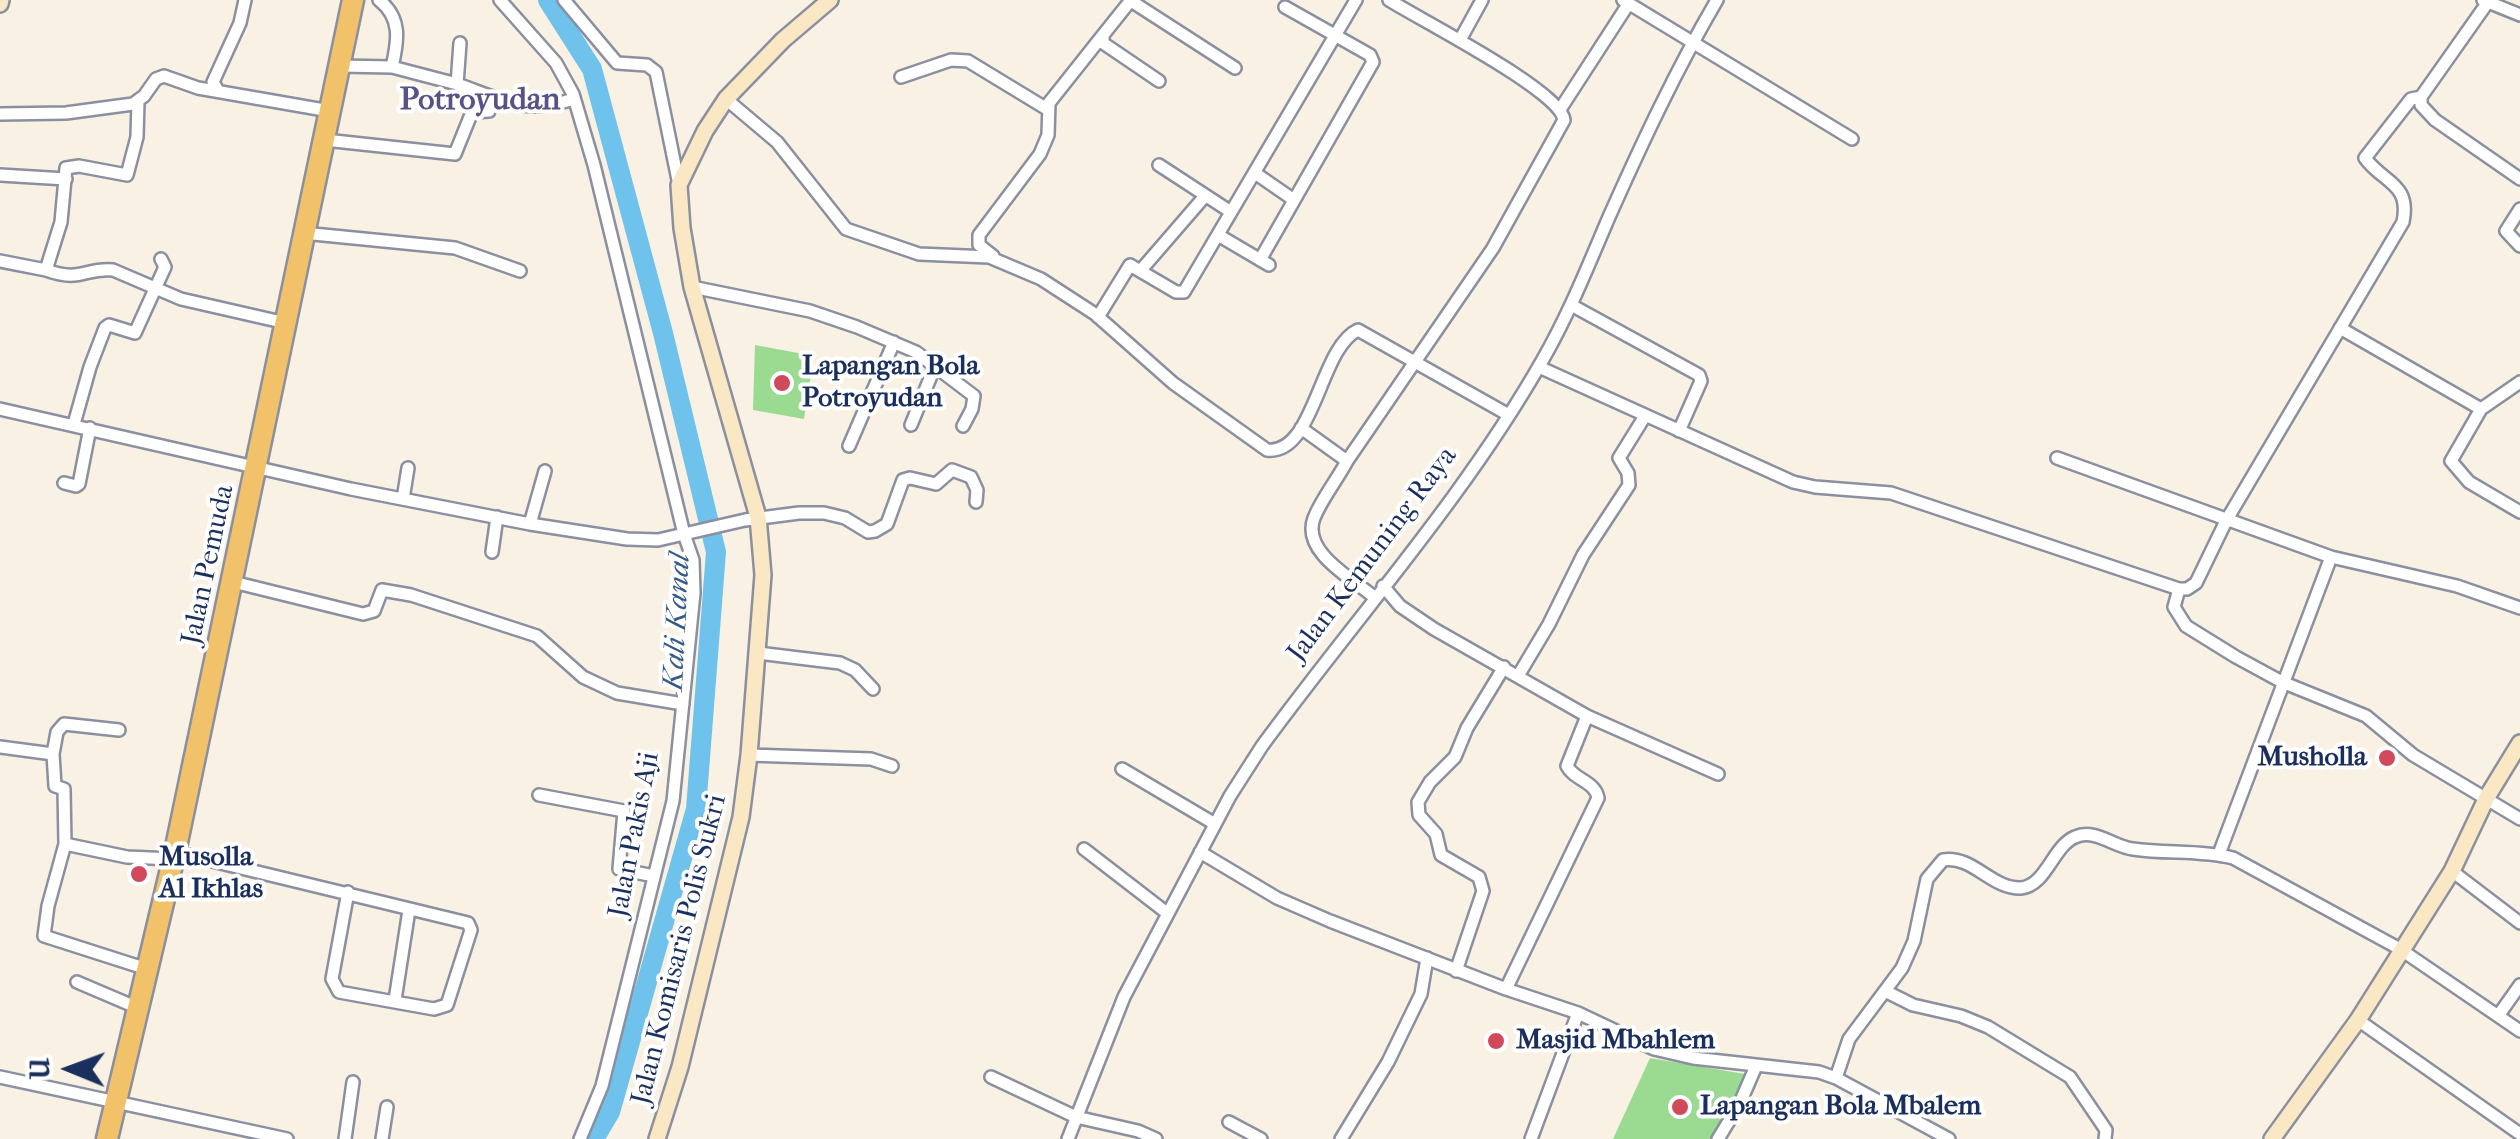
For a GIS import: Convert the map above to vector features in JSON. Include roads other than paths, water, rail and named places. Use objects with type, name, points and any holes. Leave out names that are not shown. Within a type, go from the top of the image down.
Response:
[{"type":"highway","name":"Jalan Pemuda","points":[[107,1139],[174,855],[258,468],[353,0]]},
{"type":"main road","points":[[679,185],[705,131],[726,99],[783,40],[830,0]]},
{"type":"main road","name":"Jalan Komisaris Polis Sukri","points":[[657,1139],[680,1067],[731,868],[749,755],[763,563],[692,287],[679,185]]},
{"type":"main road","points":[[2279,1136],[2452,871],[2487,798],[2520,743]]},
{"type":"street","points":[[218,91],[214,82],[240,23],[245,0]]},
{"type":"street","points":[[379,0],[390,11],[397,30],[392,67]]},
{"type":"street","name":"Jalan Pakis Aji","points":[[500,0],[560,69],[574,98],[693,560],[673,801],[602,1086],[580,1139]]},
{"type":"street","points":[[564,0],[613,60],[622,65],[647,64],[656,72],[679,185]]},
{"type":"street","points":[[1098,317],[1132,264],[1174,291],[1184,292],[1356,0]]},
{"type":"street","points":[[1389,0],[1542,92],[1560,108],[1564,120],[1502,232],[1347,461],[1316,515],[1313,536],[1323,555],[1400,606],[1586,716],[1718,774]]},
{"type":"street","points":[[1460,40],[1482,0]]},
{"type":"street","name":"Jalan Kemuning Raya","points":[[1068,1139],[1112,1022],[1215,824],[1262,746],[1379,592],[1539,366],[1573,306],[1608,219],[1692,42],[1717,0]]},
{"type":"street","points":[[1235,68],[1131,1],[1072,71],[1047,109],[1048,135],[1040,154],[979,235],[979,245],[1001,261],[1041,279],[1098,317],[1172,382],[1267,450],[1286,447],[1301,428],[1348,334],[1364,331],[1414,364],[1507,414]]},
{"type":"street","points":[[1539,366],[1794,482],[1815,488],[1891,494],[2187,589],[2196,583],[2226,521],[2403,222],[2406,201],[2366,158],[2411,100],[2421,97],[2485,1],[2520,15]]},
{"type":"street","points":[[1560,108],[1626,2],[1852,139]]},
{"type":"street","points":[[1218,234],[1265,262],[1294,200],[1373,62],[1370,55],[1285,8]]},
{"type":"street","points":[[1104,35],[1105,47],[1159,81]]},
{"type":"street","points":[[457,84],[460,43]]},
{"type":"street","points":[[901,77],[951,60],[968,60],[1047,109]]},
{"type":"street","points":[[340,66],[392,67],[526,108],[574,98]]},
{"type":"street","points":[[46,270],[62,222],[68,166],[128,175],[138,102],[153,82],[162,77],[330,111]]},
{"type":"street","points":[[325,140],[454,154],[472,112],[489,111],[493,96]]},
{"type":"street","points":[[2421,97],[2424,112],[2520,179]]},
{"type":"street","points":[[726,99],[778,142],[846,229],[920,254],[1001,261]]},
{"type":"street","points":[[0,114],[66,113],[138,102]]},
{"type":"street","points":[[1160,166],[1231,212]]},
{"type":"street","points":[[1254,173],[1294,200]]},
{"type":"street","points":[[0,175],[66,179]]},
{"type":"street","points":[[1141,270],[1205,196]]},
{"type":"street","points":[[2520,208],[2506,230],[2520,246]]},
{"type":"street","points":[[304,233],[454,248],[520,272]]},
{"type":"street","points":[[74,424],[90,366],[107,325],[136,333],[165,266],[162,260]]},
{"type":"street","points":[[0,262],[76,277],[102,269],[113,270],[181,299],[286,323]]},
{"type":"street","points":[[692,287],[810,312],[894,342],[935,366],[974,396],[963,426]]},
{"type":"street","points":[[1573,306],[1700,376],[1679,431]]},
{"type":"street","points":[[2340,328],[2481,409]]},
{"type":"street","points":[[849,446],[894,342]]},
{"type":"street","points":[[911,425],[935,366]]},
{"type":"street","points":[[2520,382],[2481,409],[2451,461],[2469,482],[2520,512]]},
{"type":"street","points":[[0,409],[404,499],[628,539],[658,540],[752,518],[824,513],[875,532],[887,524],[903,480],[936,484],[952,470],[971,477],[978,490],[976,502]]},
{"type":"street","points":[[1518,676],[1549,624],[1582,555],[1629,485],[1628,473],[1619,458],[1645,416]]},
{"type":"street","points":[[70,487],[79,484],[90,428]]},
{"type":"street","points":[[1301,428],[1347,461]]},
{"type":"street","points":[[2057,458],[2331,557],[2457,586],[2520,608]]},
{"type":"street","points":[[404,499],[408,468]]},
{"type":"street","points":[[530,524],[545,471]]},
{"type":"street","points":[[492,552],[497,518]]},
{"type":"street","points":[[2219,854],[2331,557]]},
{"type":"street","points":[[233,582],[368,614],[374,611],[382,590],[388,589],[537,636],[583,677],[617,693],[683,704]]},
{"type":"street","points":[[2179,589],[2174,606],[2186,626],[2282,682],[2366,716],[2413,755],[2520,819]]},
{"type":"street","points":[[758,654],[840,663],[854,670],[873,690]]},
{"type":"street","points":[[1456,970],[1483,890],[1479,877],[1440,855],[1436,834],[1420,815],[1418,802],[1430,782],[1455,757],[1504,667]]},
{"type":"street","points":[[1506,990],[1598,798],[1594,788],[1567,766],[1586,716]]},
{"type":"street","points":[[119,730],[64,724],[54,739],[55,786],[64,789],[65,844],[44,936],[148,969]]},
{"type":"street","points":[[0,747],[54,754]]},
{"type":"street","points":[[749,755],[871,759],[892,766]]},
{"type":"street","points":[[1122,769],[1215,824]]},
{"type":"street","points":[[539,795],[624,811],[619,869],[654,876]]},
{"type":"street","points":[[1836,1078],[1849,1040],[1887,992],[1914,941],[1930,872],[1944,860],[1959,859],[1999,883],[2022,888],[2031,885],[2068,841],[2080,834],[2130,849],[2233,858],[2400,949],[2520,1031]]},
{"type":"street","points":[[65,844],[127,857],[174,855],[348,892],[468,923],[471,930],[447,1004],[434,1008],[334,988],[332,979],[348,892]]},
{"type":"street","points":[[1084,849],[1168,914]]},
{"type":"street","points":[[1200,852],[1277,898],[1506,990],[1578,1014],[1641,1044],[1678,1055],[1805,1069],[1836,1078],[1950,1139]]},
{"type":"street","points":[[2452,871],[2520,922]]},
{"type":"street","points":[[395,1000],[409,910]]},
{"type":"street","points":[[1341,1139],[1388,1062],[1421,994],[1427,958]]},
{"type":"street","points":[[77,982],[138,1008]]},
{"type":"street","points":[[2498,1016],[2520,985]]},
{"type":"street","points":[[1887,992],[1913,1006],[1960,1016],[1988,1027],[2070,1077],[2106,1130],[2104,1139]]},
{"type":"street","points":[[1531,1139],[1578,1014]]},
{"type":"street","points":[[2358,1020],[2520,1134]]},
{"type":"street","points":[[1718,1139],[1740,1104],[1756,1066]]},
{"type":"street","points":[[0,1077],[287,1139]]},
{"type":"street","points":[[991,1077],[1076,1117],[1156,1139]]},
{"type":"street","points":[[345,1139],[352,1082]]},
{"type":"street","points":[[382,1139],[387,1107]]},
{"type":"street","points":[[1228,1122],[1261,1139]]},
{"type":"waterway","name":"Kali Kanal","points":[[548,0],[592,69],[663,333],[716,552],[696,809],[610,1112],[594,1139]]},
{"type":"place","name":"Lapangan Bola Potroyudan","points":[[782,383]]},
{"type":"place","name":"Musholla","points":[[2387,758]]},
{"type":"place","name":"Musolla Al Ikhlas","points":[[139,874]]},
{"type":"place","name":"Masjid Mbahlem","points":[[1496,1041]]},
{"type":"place","name":"Lapangan Bola Mbalem","points":[[1680,1107]]},
{"type":"district","name":"Potroyudan","points":[[480,101]]}]
